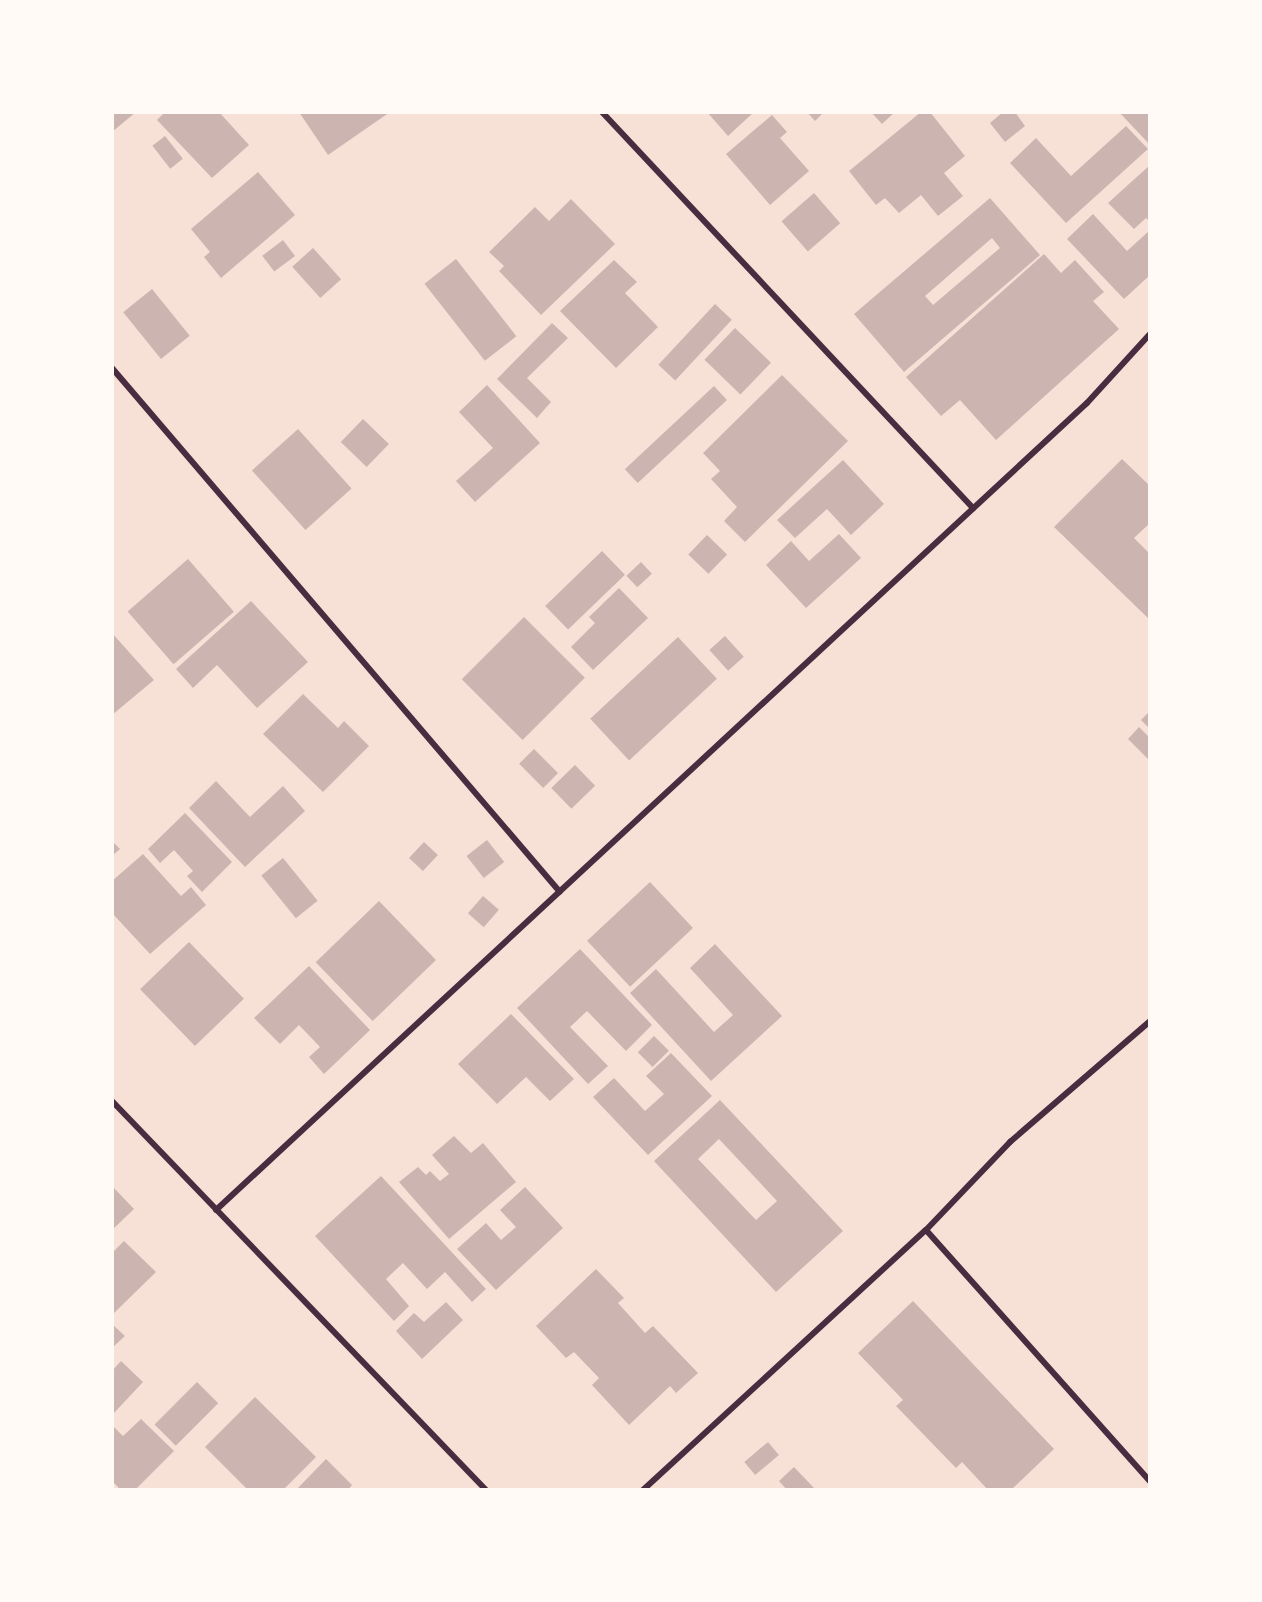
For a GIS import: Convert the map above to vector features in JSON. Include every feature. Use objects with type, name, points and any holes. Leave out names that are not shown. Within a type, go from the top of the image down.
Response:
[{"type":"street","points":[[602,112],[973,508]]},
{"type":"street","points":[[216,1210],[1087,403],[1149,333]]},
{"type":"street","points":[[112,368],[560,892]]},
{"type":"street","points":[[643,1490],[926,1230],[1010,1142],[1149,1021]]},
{"type":"street","points":[[112,1101],[486,1490]]},
{"type":"street","points":[[926,1230],[1149,1481]]},
{"type":"building","points":[[112,112],[136,112],[112,132]]},
{"type":"building","points":[[165,112],[219,112],[249,145],[212,178],[157,120]]},
{"type":"building","points":[[299,112],[390,112],[328,155]]},
{"type":"building","points":[[707,112],[754,112],[728,136]]},
{"type":"building","points":[[807,112],[824,112],[815,121]]},
{"type":"building","points":[[871,112],[895,112],[882,124]]},
{"type":"building","points":[[921,112],[930,112],[965,156],[944,173],[963,196],[938,216],[921,195],[899,213],[885,198],[876,205],[849,171]]},
{"type":"building","points":[[1003,112],[1015,112],[1025,126],[1005,142],[990,123]]},
{"type":"building","points":[[1119,112],[1150,112],[1150,145]]},
{"type":"building","points":[[772,115],[787,132],[780,138],[809,171],[770,205],[726,154]]},
{"type":"building","points":[[1126,126],[1148,149],[1066,223],[1010,163],[1036,138],[1071,176]]},
{"type":"building","points":[[165,136],[183,159],[170,169],[152,146]]},
{"type":"building","points":[[1150,165],[1150,222],[1146,218],[1134,229],[1108,203]]},
{"type":"building","points":[[258,172],[295,215],[221,278],[204,257],[210,252],[191,229]]},
{"type":"building","points":[[814,193],[840,223],[808,251],[782,221]]},
{"type":"building","points":[[990,198],[1040,255],[904,372],[854,314]],"holes":[[[992,238],[1000,248],[933,305],[925,296]]]},
{"type":"building","points":[[571,199],[615,244],[541,315],[499,271],[504,266],[489,252],[535,207],[549,221]]},
{"type":"building","points":[[1093,214],[1127,251],[1150,230],[1150,275],[1124,299],[1067,239]]},
{"type":"building","points":[[283,240],[295,256],[274,272],[262,256]]},
{"type":"building","points":[[313,248],[341,279],[320,298],[292,267]]},
{"type":"building","points":[[1044,254],[1061,273],[1075,260],[1104,292],[1093,301],[1119,329],[996,440],[960,400],[941,416],[906,377]]},
{"type":"building","points":[[456,259],[516,336],[485,361],[424,284]]},
{"type":"building","points":[[614,260],[637,282],[625,293],[658,327],[616,368],[560,311]]},
{"type":"building","points":[[152,289],[190,336],[161,359],[123,312]]},
{"type":"building","points":[[715,304],[732,320],[675,380],[658,365]]},
{"type":"building","points":[[552,323],[568,338],[527,378],[551,402],[537,418],[497,379]]},
{"type":"building","points":[[735,328],[771,363],[740,394],[704,360]]},
{"type":"building","points":[[782,375],[848,441],[745,542],[724,521],[737,507],[711,479],[720,471],[703,453]]},
{"type":"building","points":[[487,385],[540,443],[475,502],[456,481],[493,448],[459,412]]},
{"type":"building","points":[[714,386],[727,400],[638,483],[625,469]]},
{"type":"building","points":[[363,419],[389,444],[367,467],[341,442]]},
{"type":"building","points":[[298,429],[352,488],[305,530],[252,470]]},
{"type":"building","points":[[1122,459],[1150,486],[1150,523],[1134,538],[1150,554],[1150,620],[1054,527]]},
{"type":"building","points":[[843,460],[884,504],[851,535],[827,509],[795,538],[777,520]]},
{"type":"building","points":[[839,534],[861,558],[806,608],[766,565],[791,541],[809,561]]},
{"type":"building","points":[[707,535],[727,554],[708,574],[688,554]]},
{"type":"building","points":[[602,551],[625,575],[568,630],[545,606]]},
{"type":"building","points":[[188,559],[234,612],[174,664],[128,611]]},
{"type":"building","points":[[641,562],[652,574],[637,587],[626,576]]},
{"type":"building","points":[[619,588],[648,618],[593,670],[571,647],[595,623],[589,617]]},
{"type":"building","points":[[251,601],[308,662],[257,708],[217,665],[193,688],[176,669]]},
{"type":"building","points":[[524,617],[585,678],[523,740],[462,679]]},
{"type":"building","points":[[112,633],[154,680],[112,715]]},
{"type":"building","points":[[725,636],[744,657],[728,671],[709,650]]},
{"type":"building","points":[[678,637],[717,679],[629,761],[590,719]]},
{"type":"building","points":[[303,694],[338,728],[344,721],[369,746],[323,792],[263,734]]},
{"type":"building","points":[[1150,711],[1150,729],[1141,720]]},
{"type":"building","points":[[1139,727],[1150,738],[1150,761],[1128,739]]},
{"type":"building","points":[[534,749],[558,773],[543,788],[519,764]]},
{"type":"building","points":[[575,765],[595,786],[571,809],[551,788]]},
{"type":"building","points":[[216,781],[250,817],[283,786],[305,811],[245,867],[189,808]]},
{"type":"building","points":[[185,813],[232,862],[202,892],[187,876],[193,871],[174,850],[160,863],[148,849]]},
{"type":"building","points":[[487,840],[504,862],[484,878],[467,856]]},
{"type":"building","points":[[112,841],[120,849],[112,856]]},
{"type":"building","points":[[424,842],[438,855],[423,871],[409,858]]},
{"type":"building","points":[[143,854],[181,896],[191,887],[206,905],[150,954],[112,913],[112,881]]},
{"type":"building","points":[[283,858],[318,901],[296,918],[261,876]]},
{"type":"building","points":[[650,882],[693,928],[630,987],[587,941]]},
{"type":"building","points":[[483,896],[499,910],[484,927],[468,913]]},
{"type":"building","points":[[379,901],[436,960],[373,1021],[316,962]]},
{"type":"building","points":[[189,942],[244,999],[195,1046],[140,989]]},
{"type":"building","points":[[715,944],[782,1016],[711,1081],[630,993],[656,969],[714,1032],[733,1015],[690,968]]},
{"type":"building","points":[[580,949],[652,1025],[626,1051],[587,1011],[570,1027],[608,1066],[588,1084],[517,1008]]},
{"type":"building","points":[[309,966],[370,1030],[324,1074],[309,1057],[320,1047],[299,1025],[280,1044],[254,1018]]},
{"type":"building","points":[[511,1014],[574,1079],[550,1101],[526,1077],[497,1104],[458,1064]]},
{"type":"building","points":[[654,1036],[669,1051],[653,1067],[638,1052]]},
{"type":"building","points":[[671,1053],[712,1096],[648,1155],[593,1097],[614,1078],[645,1111],[664,1094],[646,1076]]},
{"type":"building","points":[[720,1100],[843,1231],[776,1292],[654,1161]],"holes":[[[719,1139],[777,1201],[756,1220],[698,1159]]]},
{"type":"building","points":[[454,1136],[471,1153],[483,1143],[516,1182],[449,1239],[399,1182],[418,1167],[426,1175],[430,1171],[440,1181],[449,1174],[432,1155]]},
{"type":"building","points":[[381,1176],[486,1289],[472,1302],[445,1272],[427,1289],[403,1263],[386,1279],[409,1306],[394,1321],[315,1236]]},
{"type":"building","points":[[112,1186],[134,1209],[112,1230]]},
{"type":"building","points":[[525,1187],[563,1228],[496,1290],[457,1249],[486,1223],[501,1240],[516,1227],[500,1210]]},
{"type":"building","points":[[124,1241],[156,1272],[112,1315],[112,1253]]},
{"type":"building","points":[[596,1269],[624,1298],[618,1303],[645,1333],[653,1326],[698,1373],[676,1393],[670,1386],[629,1425],[592,1385],[599,1378],[574,1352],[566,1358],[536,1326]]},
{"type":"building","points":[[913,1301],[1054,1449],[1011,1490],[988,1490],[962,1462],[956,1468],[896,1406],[903,1400],[858,1353]]},
{"type":"building","points":[[446,1302],[463,1320],[422,1359],[396,1331],[414,1313],[424,1322]]},
{"type":"building","points":[[112,1324],[125,1336],[112,1348]]},
{"type":"building","points":[[121,1361],[143,1382],[114,1413],[112,1371]]},
{"type":"building","points":[[197,1382],[218,1403],[176,1446],[155,1424]]},
{"type":"building","points":[[255,1397],[316,1457],[283,1490],[248,1490],[205,1447]]},
{"type":"building","points":[[141,1419],[174,1451],[135,1490],[121,1490],[112,1481],[112,1425],[123,1436]]},
{"type":"building","points":[[768,1442],[779,1455],[755,1475],[744,1462]]},
{"type":"building","points":[[326,1459],[352,1485],[348,1490],[296,1490]]},
{"type":"building","points":[[794,1467],[814,1488],[812,1490],[787,1490],[779,1481]]}]
